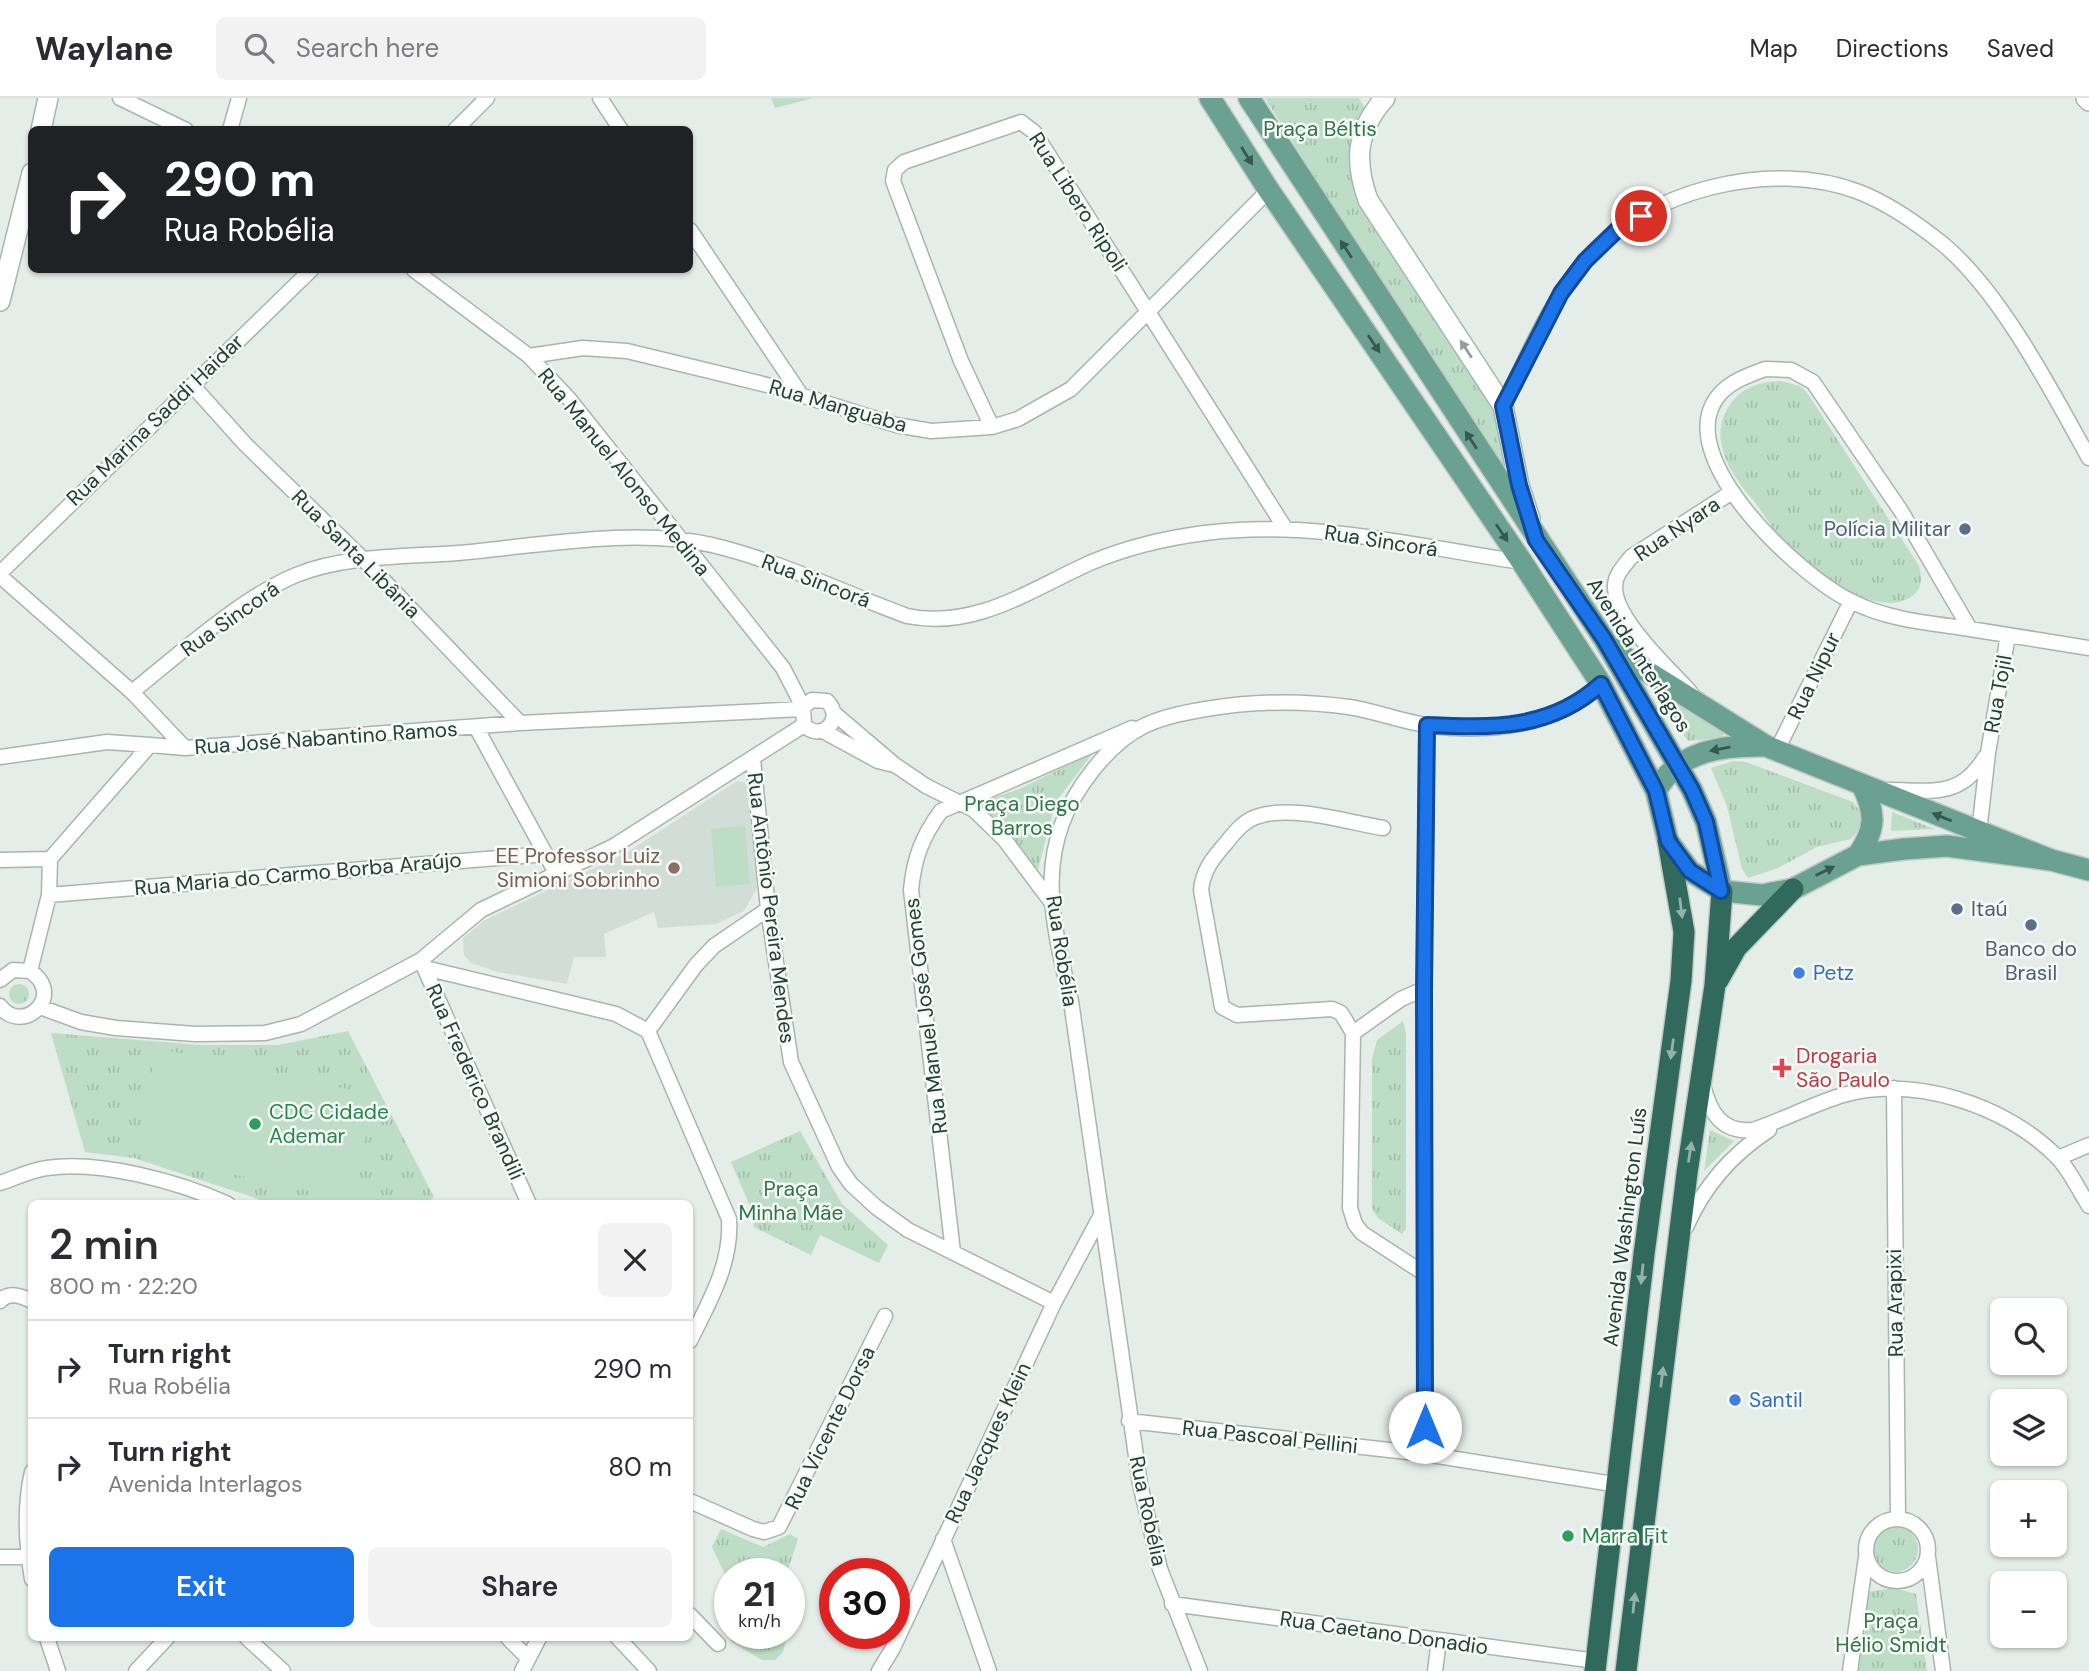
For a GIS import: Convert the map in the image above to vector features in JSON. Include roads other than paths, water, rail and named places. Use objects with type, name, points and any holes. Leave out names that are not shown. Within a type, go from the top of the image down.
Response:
[{"type":"highway","name":"Avenida Washington Luís","points":[[1595,1666],[1619,1485],[1644,1254],[1681,981],[1684,932],[1668,841]]},
{"type":"highway","points":[[1626,1671],[1678,1248],[1715,985],[1743,940],[1793,888]]},
{"type":"highway","name":"Avenida Interlagos","points":[[1715,985],[1721,891]]},
{"type":"main road","points":[[42,126],[48,98]]},
{"type":"main road","name":"Avenida Interlagos","points":[[1249,98],[1536,540],[1604,639],[1677,763],[1706,822],[1721,891]]},
{"type":"main road","points":[[1375,102],[1358,157],[1360,179],[1368,200],[1503,406],[1519,485],[1536,540]]},
{"type":"main road","points":[[1220,104],[1269,190],[1522,562],[1601,684],[1656,791]]},
{"type":"main road","points":[[0,301],[28,189]]},
{"type":"main road","points":[[1604,639],[1630,661],[1772,748],[2051,860],[2089,870]]},
{"type":"main road","points":[[1656,791],[1665,775],[1677,763],[1722,748],[1772,748]]},
{"type":"main road","points":[[1858,855],[1868,841],[1874,816],[1868,787]]},
{"type":"main road","name":"Avenida Washington Luís","points":[[1656,791],[1668,841]]},
{"type":"main road","points":[[1668,841],[1690,871],[1721,891],[1762,895],[1793,888],[1858,855],[1947,846],[2051,860]]},
{"type":"street","points":[[120,98],[178,126]]},
{"type":"street","points":[[231,126],[239,98]]},
{"type":"street","points":[[459,126],[487,98]]},
{"type":"street","points":[[600,98],[618,126]]},
{"type":"street","name":"Rua Libero Ripoli","points":[[992,427],[961,361],[893,181],[899,166],[1008,124],[1025,122],[1285,528]]},
{"type":"street","points":[[1503,406],[1561,293],[1585,261],[1617,230],[1664,201],[1715,186],[1801,178],[1857,191],[1895,209],[1945,246],[1981,284],[2043,376],[2089,458]]},
{"type":"street","name":"Rua Manguaba","points":[[529,356],[583,348],[626,351],[801,395],[896,425],[931,431],[992,427],[1018,419],[1071,389],[1269,190]]},
{"type":"street","points":[[693,234],[801,395]]},
{"type":"street","name":"Rua Marina Saddi Haidar","points":[[0,574],[308,273]]},
{"type":"street","name":"Rua Manuel Alonso Medina","points":[[418,273],[529,356],[570,400],[783,668],[820,699],[827,701],[835,714],[895,765],[926,786],[963,803],[1004,839],[1054,904]]},
{"type":"street","points":[[1970,629],[1901,511],[1813,382],[1791,370],[1765,369],[1731,384],[1718,396],[1709,416],[1708,431],[1711,446],[1732,492],[1767,535],[1800,567],[1850,601],[1897,618],[2089,648]]},
{"type":"street","name":"Rua Santa Libânia","points":[[192,384],[245,444],[365,561],[520,723]]},
{"type":"street","name":"Rua Nyara","points":[[1699,702],[1625,617],[1617,602],[1614,584],[1630,558],[1732,492]]},
{"type":"street","name":"Rua Sincorá","points":[[132,692],[214,627],[267,590],[320,567],[365,561],[618,539],[680,541],[750,555],[907,616],[943,619],[998,608],[1094,561],[1151,542],[1206,532],[1285,528],[1352,534],[1522,562]]},
{"type":"street","points":[[0,574],[132,692],[185,748]]},
{"type":"street","name":"Rua Nipur","points":[[1772,748],[1850,601]]},
{"type":"street","name":"Rua Tojil","points":[[1979,832],[1988,753],[2008,635]]},
{"type":"street","name":"Rua Manuel Alonso Medina","points":[[783,668],[808,721],[878,761],[895,765]]},
{"type":"street","name":"Rua Robélia","points":[[1200,1671],[1160,1569],[1129,1421],[1071,1001],[1057,943],[1050,868],[1061,820],[1074,794],[1099,762],[1140,725],[1183,713],[1253,701],[1350,707],[1427,725],[1519,726],[1559,714],[1582,701],[1601,684]]},
{"type":"street","points":[[808,721],[808,701],[820,699]]},
{"type":"street","name":"Rua José Nabantino Ramos","points":[[0,757],[107,742],[185,748],[520,723],[768,709],[808,721]]},
{"type":"street","points":[[40,1007],[81,1022],[116,1028],[195,1034],[265,1033],[301,1024],[423,964],[481,910],[614,846],[753,759],[808,721],[834,721],[835,714]]},
{"type":"street","points":[[963,803],[1140,725]]},
{"type":"street","points":[[1425,1454],[1424,989],[1427,725]]},
{"type":"street","points":[[476,727],[557,875]]},
{"type":"street","points":[[30,971],[49,895],[50,859],[150,746]]},
{"type":"street","name":"Rua Tojil","points":[[1868,787],[1946,790],[1960,786],[1978,770],[1988,753]]},
{"type":"street","name":"Rua Antônio Pereira Mendes","points":[[753,759],[768,909],[791,1062],[839,1167],[851,1184],[876,1207],[908,1230],[1054,1303]]},
{"type":"street","name":"Rua Manuel José Gomes","points":[[953,1252],[911,890],[914,862],[924,835],[940,811],[963,803]]},
{"type":"street","points":[[1383,828],[1284,811],[1258,816],[1241,825],[1211,860],[1202,876],[1201,890],[1222,1007],[1237,1015],[1332,1009],[1341,1013],[1353,1033],[1351,1216],[1362,1233],[1425,1274]]},
{"type":"street","name":"Rua Maria do Carmo Borba Araújo","points":[[49,895],[546,854]]},
{"type":"street","points":[[0,860],[50,859]]},
{"type":"street","points":[[648,1031],[696,965],[714,946],[768,909]]},
{"type":"street","points":[[423,964],[615,1014],[648,1031],[729,1220],[730,1243],[726,1260],[693,1334]]},
{"type":"street","name":"Rua Frederico Brandili","points":[[423,964],[528,1200]]},
{"type":"street","points":[[0,979],[13,970],[30,971],[42,982],[43,999],[34,1013],[18,1017],[10,1015],[0,1006]]},
{"type":"street","points":[[1353,1033],[1401,999],[1424,989]]},
{"type":"street","points":[[1702,1080],[1707,1102],[1715,1117],[1730,1129],[1753,1130],[1845,1095],[1894,1088],[1947,1098],[1991,1111],[2026,1132],[2058,1158],[2089,1206]]},
{"type":"street","name":"Rua Arapixi","points":[[1894,1088],[1898,1518]]},
{"type":"street","points":[[1678,1248],[1694,1210],[1731,1158],[1788,1118]]},
{"type":"street","points":[[2058,1158],[2089,1145]]},
{"type":"street","points":[[0,1183],[47,1168],[87,1167],[138,1175],[206,1200]]},
{"type":"street","name":"Rua Jacques Klein","points":[[879,1671],[893,1648],[1054,1303],[1100,1217]]},
{"type":"street","points":[[0,1301],[9,1295],[19,1295],[28,1299]]},
{"type":"street","name":"Rua Vicente Dorsa","points":[[693,1502],[764,1532],[779,1527],[885,1316]]},
{"type":"street","name":"Rua Pascoal Pellini","points":[[1129,1421],[1425,1454],[1619,1485]]},
{"type":"street","points":[[0,1557],[28,1556],[28,1490]]},
{"type":"street","points":[[1850,1671],[1866,1548],[1872,1530],[1888,1519],[1898,1518],[1908,1520],[1922,1530],[1929,1547],[1928,1557],[1943,1671]]},
{"type":"street","points":[[943,1539],[989,1671]]},
{"type":"street","points":[[1866,1557],[1877,1575],[1897,1581],[1917,1575],[1928,1557]]},
{"type":"street","name":"Rua Caetano Donadio","points":[[1172,1604],[1439,1640],[1595,1666]]},
{"type":"street","points":[[693,1618],[714,1640]]},
{"type":"street","points":[[1435,1671],[1439,1640]]},
{"type":"street","points":[[48,1641],[58,1671]]},
{"type":"street","points":[[136,1671],[164,1641]]},
{"type":"street","points":[[250,1641],[283,1671]]},
{"type":"street","points":[[510,1641],[525,1665]]},
{"type":"street","points":[[525,1665],[537,1641]]},
{"type":"street","points":[[621,1641],[649,1671]]},
{"type":"place","name":"Polícia Militar","points":[[1965,529]]},
{"type":"place","name":"EE Professor Luiz Simioni Sobrinho","points":[[674,868]]},
{"type":"place","name":"Itaú","points":[[1957,909]]},
{"type":"place","name":"Banco do Brasil","points":[[2031,925]]},
{"type":"place","name":"Petz","points":[[1799,973]]},
{"type":"place","name":"Drogaria São Paulo","points":[[1782,1068]]},
{"type":"place","name":"CDC Cidade Ademar","points":[[255,1124]]},
{"type":"place","name":"Santil","points":[[1735,1400]]},
{"type":"place","name":"Marra Fit","points":[[1568,1536]]},
{"type":"park label","name":"Praça Béltis","points":[[1320,129]]},
{"type":"park label","name":"Praça Diego Barros","points":[[1022,816]]},
{"type":"park label","name":"Praça Minha Mãe","points":[[791,1201]]},
{"type":"park label","name":"Praça Hélio Smidt","points":[[1891,1633]]}]
